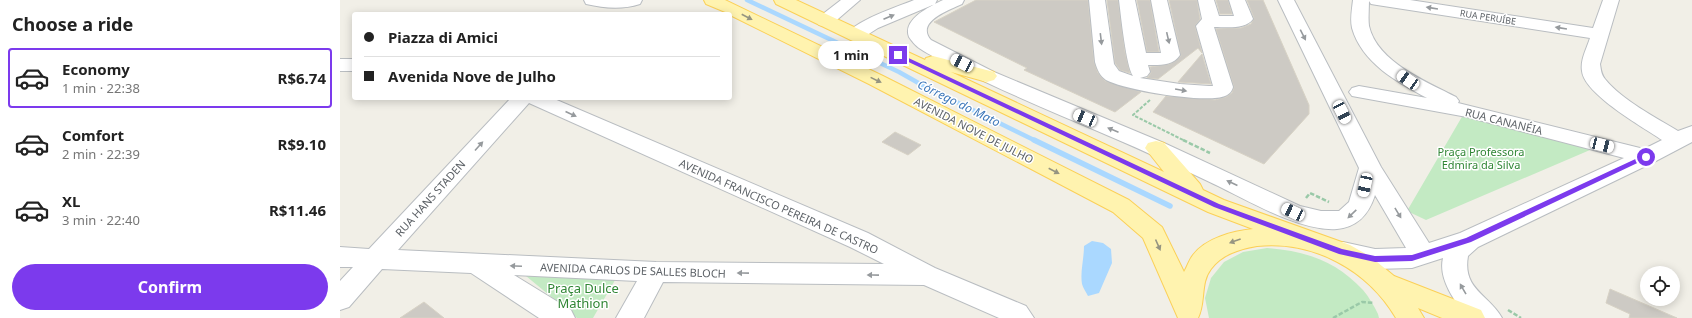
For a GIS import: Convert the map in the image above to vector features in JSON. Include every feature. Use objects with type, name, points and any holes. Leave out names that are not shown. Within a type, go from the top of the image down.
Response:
[{"type":"main road","name":"AVENIDA NOVE DE JULHO","points":[[712,0],[876,80],[1121,206],[1152,233],[1189,314]]},
{"type":"main road","points":[[782,0],[1216,206],[1342,252],[1365,266],[1386,283],[1407,312]]},
{"type":"main road","points":[[898,55],[986,76]]},
{"type":"main road","points":[[1156,148],[1173,170],[1199,198]]},
{"type":"main road","points":[[1189,314],[1189,286],[1198,266],[1214,251],[1235,240],[1261,235],[1288,236],[1317,242]]},
{"type":"main road","points":[[1386,283],[1471,318]]},
{"type":"street","points":[[592,0],[610,4],[623,4],[634,0]]},
{"type":"street","points":[[825,21],[852,0]]},
{"type":"street","points":[[855,35],[903,4],[929,0]]},
{"type":"street","points":[[956,0],[925,18],[917,27],[916,34],[918,39],[986,76],[1156,148],[1293,212],[1316,219],[1334,221],[1349,218],[1355,213],[1361,204],[1370,168]]},
{"type":"street","points":[[1097,0],[1106,70],[1113,76],[1148,90],[1190,92],[1212,92],[1222,90],[1223,87],[1205,26],[1207,23],[1212,22],[1241,22],[1244,19],[1237,0]]},
{"type":"street","points":[[1127,0],[1137,59],[1148,90]]},
{"type":"street","points":[[1137,59],[1163,59],[1171,55],[1159,0]]},
{"type":"street","points":[[1206,0],[1212,22]]},
{"type":"street","points":[[1286,0],[1370,168],[1423,255]]},
{"type":"street","points":[[1360,0],[1361,27],[1373,50],[1389,67],[1408,80],[1467,111]]},
{"type":"street","name":"RUA PERUÍBE","points":[[1377,0],[1599,34]]},
{"type":"street","points":[[1611,0],[1599,34],[1591,64],[1592,74],[1599,85],[1613,97],[1685,136]]},
{"type":"street","points":[[340,65],[352,65]]},
{"type":"street","name":"RUA CANANÉIA","points":[[1359,92],[1467,111],[1646,157]]},
{"type":"street","name":"RUA HANS STADEN","points":[[340,299],[520,100]]},
{"type":"street","name":"AVENIDA FRANCISCO PEREIRA DE CASTRO","points":[[540,100],[859,240],[926,275],[989,301],[1016,314],[1020,318]]},
{"type":"street","points":[[1342,252],[1375,259],[1412,258],[1469,240],[1646,157],[1685,136]]},
{"type":"street","points":[[1469,240],[1456,253],[1455,262],[1458,281],[1472,304],[1488,318]]},
{"type":"street","name":"AVENIDA CARLOS DE SALLES BLOCH","points":[[340,257],[477,265],[656,272],[926,275]]},
{"type":"street","points":[[477,265],[561,318]]},
{"type":"street","points":[[630,318],[656,272]]},
{"type":"path","points":[[1148,90],[1133,115],[1212,154]]},
{"type":"path","points":[[1305,199],[1310,193],[1355,213]]},
{"type":"path","points":[[1333,318],[1362,302],[1407,312]]},
{"type":"green space","name":"Praça Professora Edmira da Silva","points":[[1463,115],[1573,141],[1590,150],[1426,220],[1407,211]]},
{"type":"green space","points":[[1267,248],[1281,249],[1307,255],[1320,259],[1331,265],[1353,280],[1363,290],[1375,308],[1379,318],[1209,318],[1205,298],[1211,278],[1224,262],[1243,252]]},
{"type":"green space","name":"Praça Dulce Mathion","points":[[618,275],[593,318],[577,318],[526,276]]},
{"type":"water","points":[[1092,241],[1103,243],[1111,249],[1112,263],[1099,293],[1088,296],[1082,284],[1083,256],[1084,246]]},
{"type":"building","points":[[976,0],[1088,0],[1094,62],[1098,73],[1105,81],[1141,92],[1115,112],[1024,70],[1027,68],[934,22]]},
{"type":"building","points":[[1107,0],[1118,0],[1125,52],[1130,73],[1120,70],[1115,63]]},
{"type":"building","points":[[1137,0],[1150,0],[1159,52],[1147,52]]},
{"type":"building","points":[[1169,0],[1197,0],[1200,19],[1195,26],[1202,53],[1198,48],[1158,79],[1147,78],[1151,73],[1150,67],[1170,64],[1181,56]]},
{"type":"building","points":[[1216,0],[1228,0],[1232,14],[1220,14]]},
{"type":"building","points":[[1247,0],[1263,0],[1309,105],[1309,114],[1264,164],[1153,112],[1166,96],[1215,100],[1226,97],[1232,93],[1234,87],[1216,29],[1241,28],[1251,24],[1254,18]]},
{"type":"building","points":[[1202,54],[1211,84],[1178,82]]},
{"type":"building","points":[[895,132],[921,145],[908,155],[882,142]]},
{"type":"building","points":[[1610,289],[1640,302],[1640,306],[1649,306],[1677,318],[1629,318],[1630,314],[1606,303]]},
{"type":"building","points":[[424,302],[444,318],[400,318]]},
{"type":"waterway","name":"Córrego do Mato","points":[[747,0],[899,72],[922,85],[1036,141]]},
{"type":"waterway","name":"Córrego do Mato","points":[[1034,140],[1170,206]]},
{"type":"route","points":[[898,55],[1216,206],[1342,252],[1375,259],[1412,258],[1469,240],[1646,157]]}]
